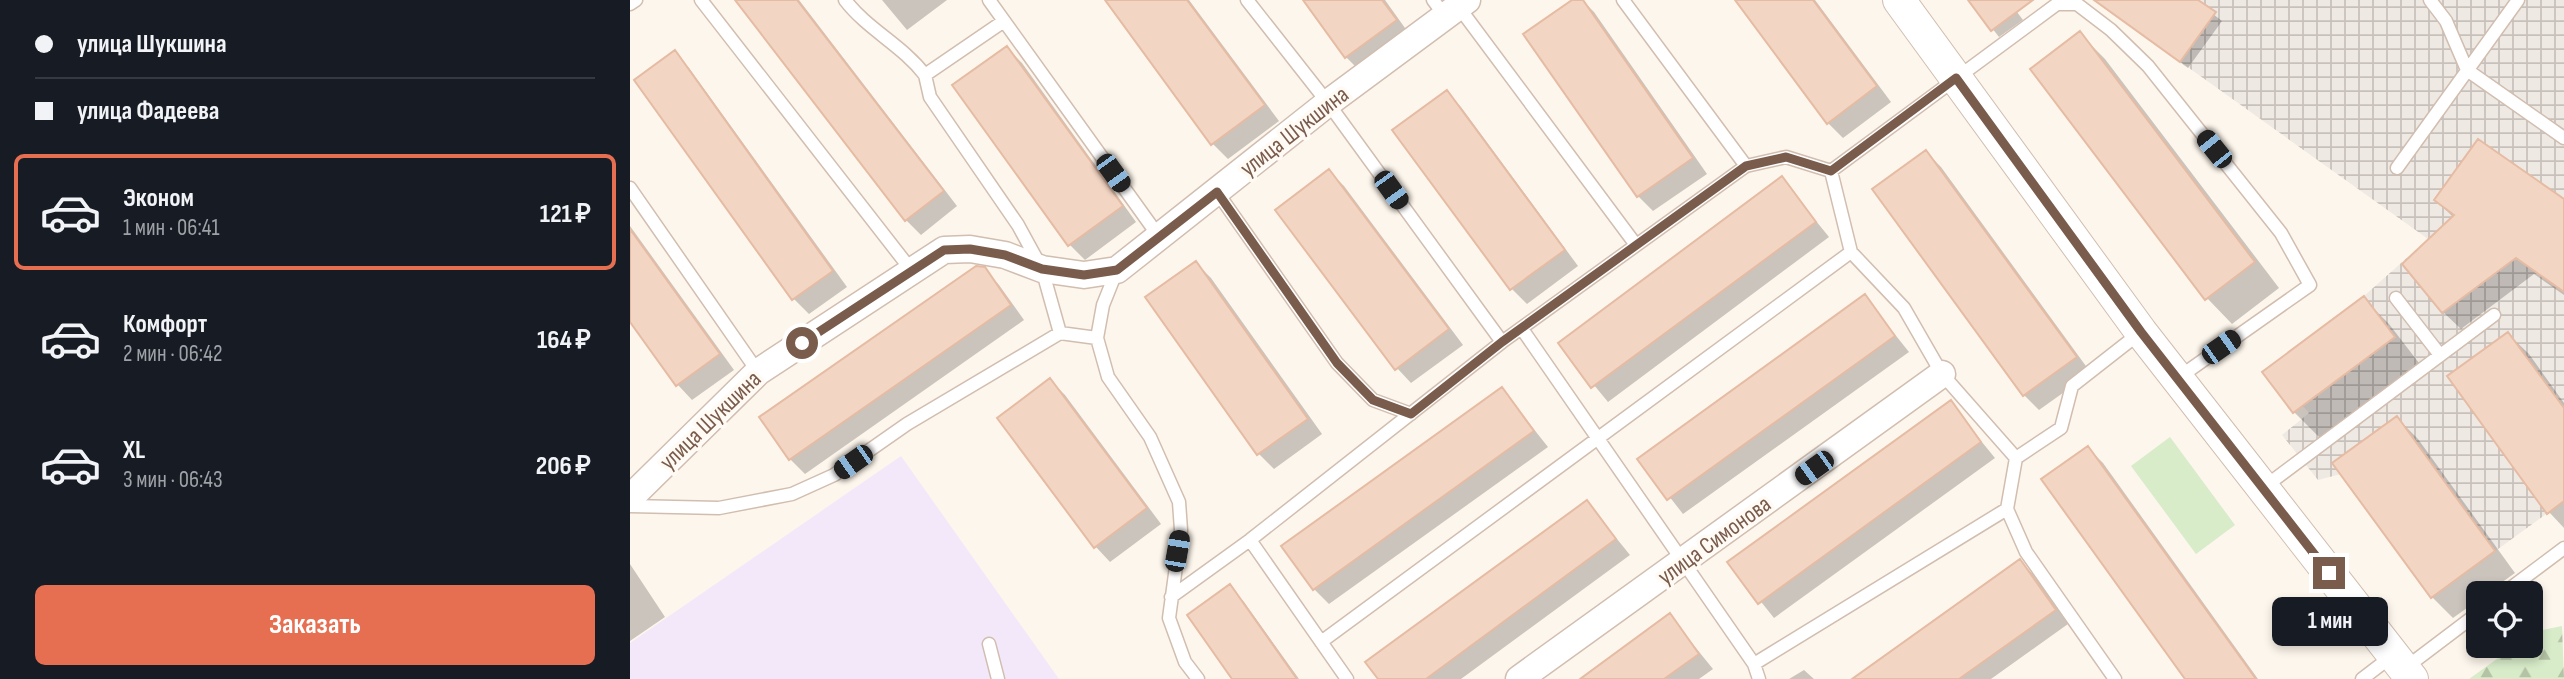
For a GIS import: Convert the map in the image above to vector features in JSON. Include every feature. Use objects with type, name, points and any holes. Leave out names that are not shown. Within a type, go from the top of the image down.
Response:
[{"type":"street","points":[[1899,0],[2141,332],[2403,668]]},
{"type":"street","name":"улица Шукшина","points":[[630,498],[758,372],[944,250],[970,249],[1005,255],[1042,269],[1084,275],[1117,270],[1450,6]]},
{"type":"street","name":"улица Симонова","points":[[1520,679],[1942,374]]},
{"type":"lane","points":[[630,4],[636,0]]},
{"type":"lane","points":[[701,0],[912,271]]},
{"type":"lane","points":[[845,0],[859,18],[910,55],[925,75],[930,97],[1018,225],[1042,269],[1060,333]]},
{"type":"lane","points":[[989,0],[1160,238]]},
{"type":"lane","points":[[1247,0],[1328,103],[1502,342]]},
{"type":"lane","points":[[1623,0],[1746,166]]},
{"type":"lane","points":[[2430,0],[2446,21],[2468,70],[2562,134]]},
{"type":"lane","points":[[2397,168],[2518,0]]},
{"type":"lane","points":[[1831,171],[2057,4],[2077,4],[2111,30],[2148,66],[2281,233],[2309,285],[2178,379]]},
{"type":"lane","points":[[1450,6],[1636,246]]},
{"type":"lane","points":[[925,75],[1004,20]]},
{"type":"lane","points":[[1171,597],[1250,540],[1502,342],[1746,166],[1786,157],[1831,171]]},
{"type":"lane","points":[[1831,171],[1851,252],[1904,308],[1942,374],[2015,458]]},
{"type":"lane","points":[[630,188],[758,372]]},
{"type":"lane","points":[[1217,192],[1337,363],[1373,400],[1411,414]]},
{"type":"lane","points":[[1321,642],[1597,436],[1851,252]]},
{"type":"lane","points":[[1117,270],[1103,305],[1097,338],[1108,377],[1150,437],[1179,502],[1181,530],[1170,618],[1185,662],[1198,679]]},
{"type":"lane","points":[[2396,298],[2440,355]]},
{"type":"lane","points":[[2263,488],[2494,315]]},
{"type":"lane","points":[[1522,329],[1686,561],[1754,664],[1759,679]]},
{"type":"lane","points":[[2112,678],[2026,552],[2007,509],[2015,458],[2061,428],[2072,386],[2141,332]]},
{"type":"lane","points":[[630,506],[719,508],[792,494],[834,475],[907,424],[1060,333],[1097,338]]},
{"type":"lane","points":[[1754,664],[2007,509]]},
{"type":"lane","points":[[1250,540],[1347,679]]},
{"type":"lane","points":[[2520,581],[2564,548]]},
{"type":"lane","points":[[2362,679],[2403,668],[2466,622]]},
{"type":"lane","points":[[989,644],[998,679]]},
{"type":"shaded area","points":[[2094,0],[2564,0],[2564,501],[2431,598],[2341,474],[2318,480],[2282,435],[2309,413],[2303,406],[2293,413],[2262,372],[2364,296],[2428,239]]},
{"type":"shaded area","points":[[901,456],[1059,679],[630,679],[630,643]]},
{"type":"green space","points":[[2170,437],[2235,525],[2196,554],[2131,466]]},
{"type":"green space","points":[[2562,626],[2564,679],[2469,679],[2498,658],[2543,658],[2543,630]]},
{"type":"building","points":[[735,0],[797,0],[944,191],[905,221]]},
{"type":"building","points":[[1105,0],[1187,0],[1265,105],[1211,145]]},
{"type":"building","points":[[1303,0],[1382,0],[1397,20],[1345,58]]},
{"type":"building","points":[[1572,0],[1583,0],[1693,158],[1637,197],[1523,34]]},
{"type":"building","points":[[1735,0],[1813,0],[1877,86],[1827,124]]},
{"type":"building","points":[[1968,0],[2033,0],[1991,31]]},
{"type":"building","points":[[2094,0],[2198,0],[2216,12],[2180,62]]},
{"type":"building","points":[[2080,31],[2255,262],[2205,300],[2030,69]]},
{"type":"building","points":[[1007,46],[1123,206],[1068,246],[952,85]]},
{"type":"building","points":[[675,50],[833,271],[792,300],[634,80]]},
{"type":"building","points":[[1447,90],[1565,250],[1510,290],[1392,130]]},
{"type":"building","points":[[2478,139],[2564,199],[2564,292],[2516,258],[2442,313],[2402,264],[2454,215],[2434,200]]},
{"type":"building","points":[[1926,150],[2077,357],[2023,396],[1872,189]]},
{"type":"building","points":[[1329,169],[1449,329],[1395,370],[1275,210]]},
{"type":"building","points":[[1782,176],[1816,222],[1591,388],[1558,343]]},
{"type":"building","points":[[630,229],[720,354],[676,386],[630,322]]},
{"type":"building","points":[[1196,261],[1308,419],[1257,455],[1145,297]]},
{"type":"building","points":[[976,266],[985,267],[1011,305],[789,460],[759,417]]},
{"type":"building","points":[[1865,294],[1895,336],[1667,500],[1637,459]]},
{"type":"building","points":[[2364,296],[2395,337],[2293,413],[2262,372]]},
{"type":"building","points":[[2508,332],[2564,408],[2564,501],[2547,514],[2447,376]]},
{"type":"building","points":[[1050,378],[1147,508],[1094,548],[997,418]]},
{"type":"building","points":[[1502,387],[1534,431],[1313,590],[1281,546]]},
{"type":"building","points":[[1951,400],[1981,442],[1758,604],[1727,562]]},
{"type":"building","points":[[2397,416],[2495,551],[2431,598],[2332,463]]},
{"type":"building","points":[[2088,446],[2256,679],[2185,679],[2041,479]]},
{"type":"building","points":[[1587,500],[1616,539],[1426,679],[1378,679],[1365,662]]},
{"type":"building","points":[[2020,559],[2056,610],[1959,679],[1852,679]]},
{"type":"building","points":[[1230,584],[1297,679],[1232,679],[1187,615]]},
{"type":"building","points":[[1670,613],[1699,654],[1664,679],[1580,679]]},
{"type":"route","points":[[802,343],[944,250],[970,249],[1005,255],[1042,269],[1084,275],[1117,270],[1217,192],[1337,363],[1373,400],[1411,414],[1502,342],[1746,166],[1786,157],[1831,171],[1956,78],[2141,332],[2329,573]]}]
